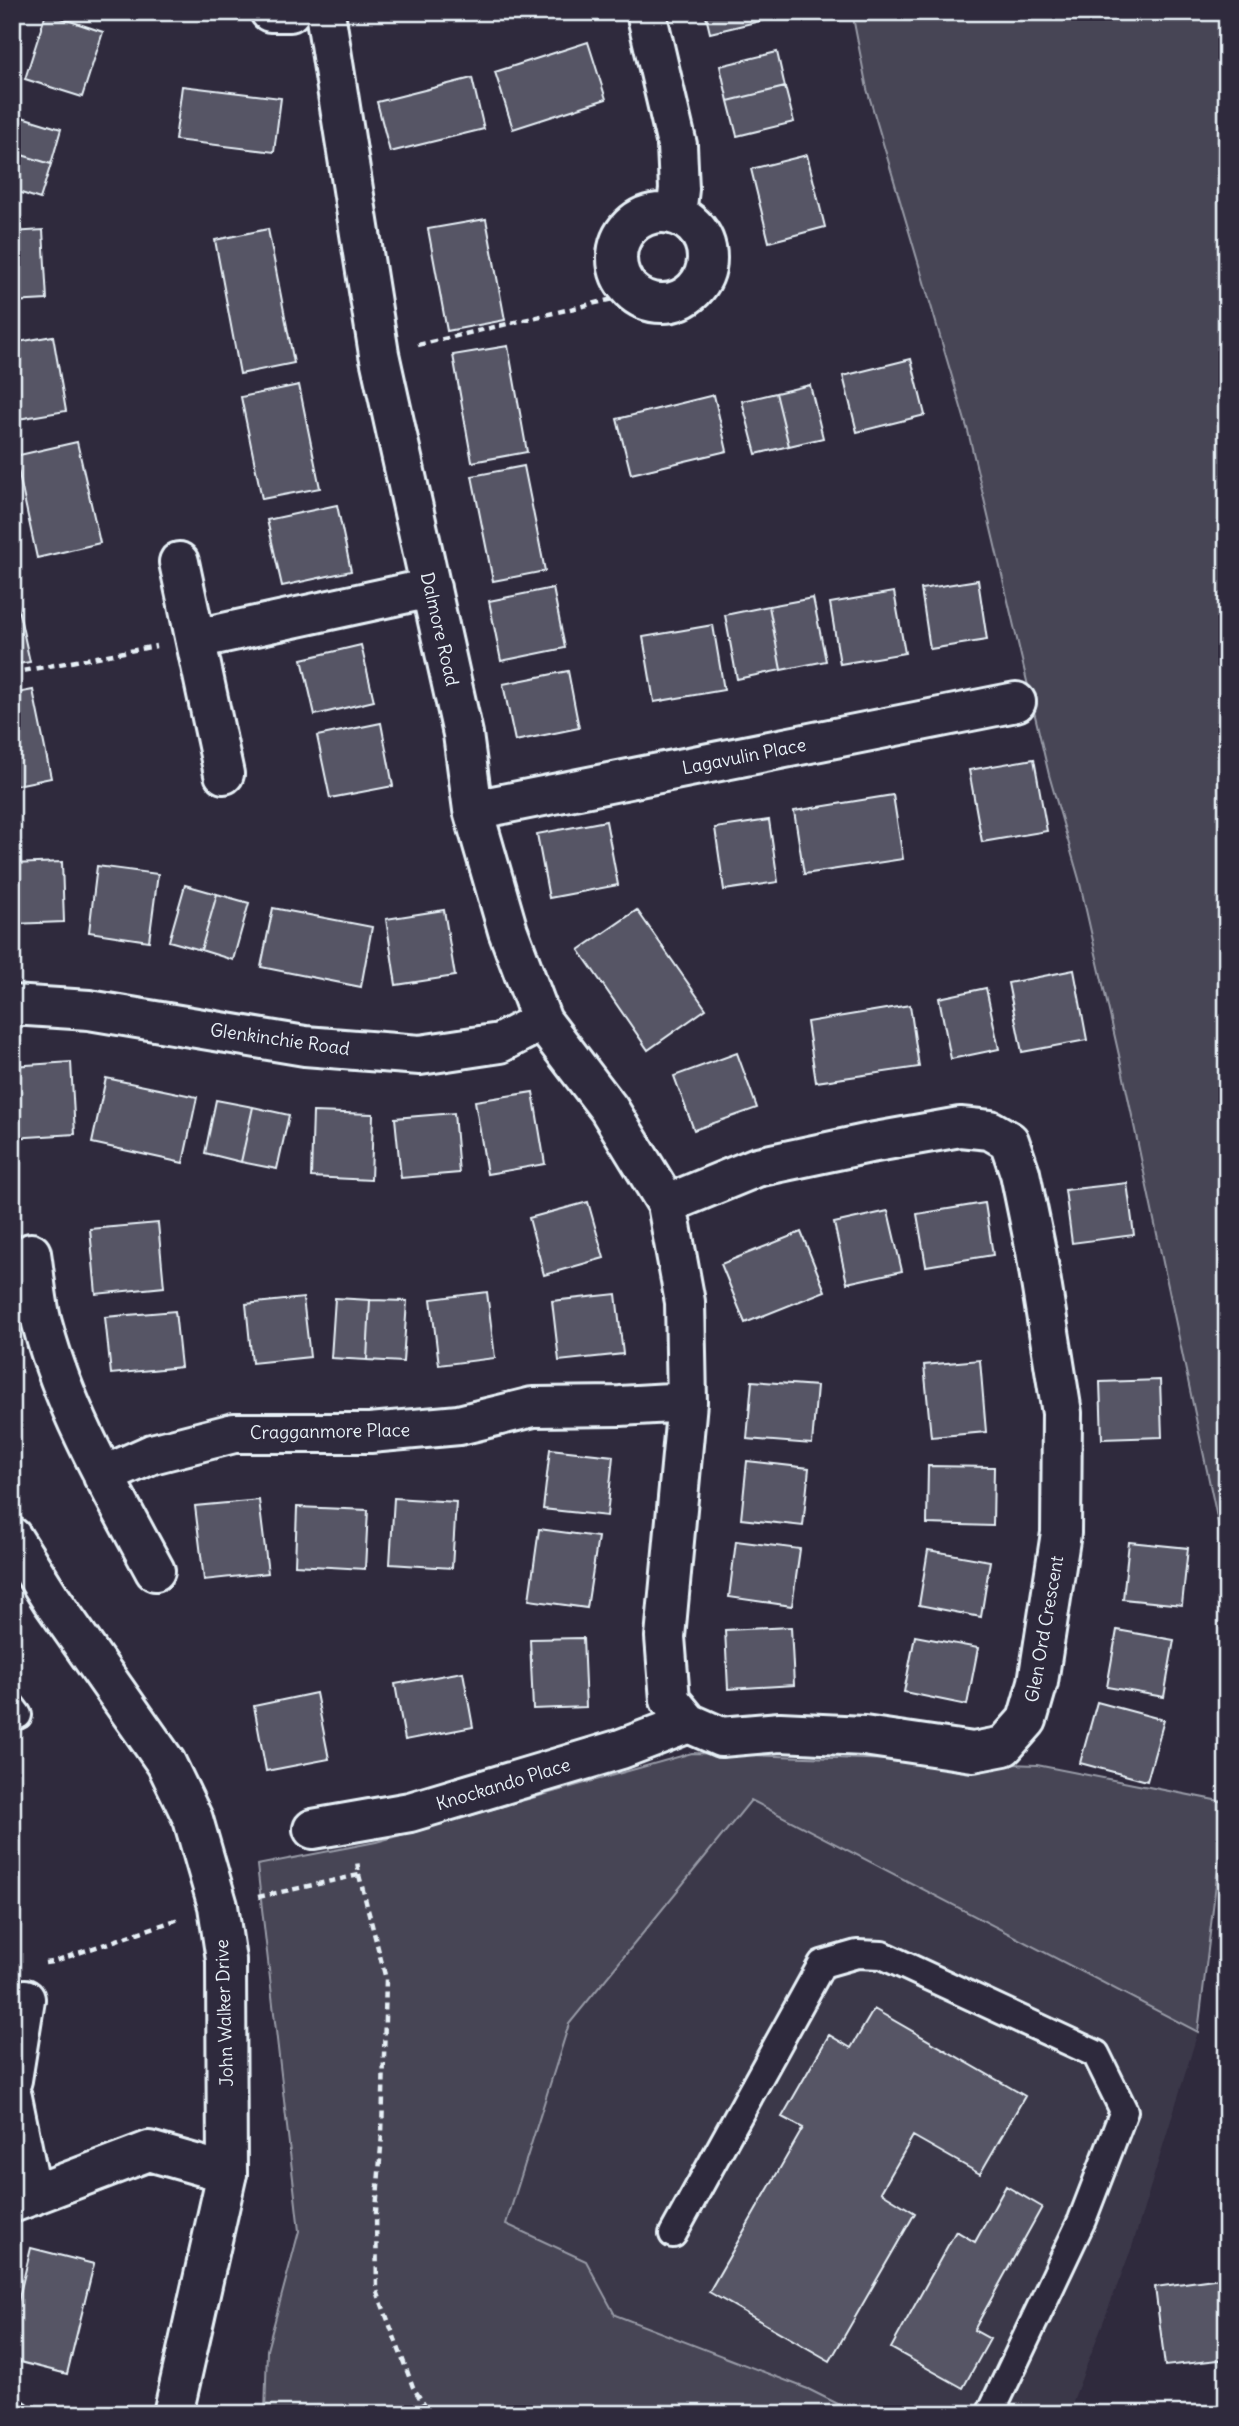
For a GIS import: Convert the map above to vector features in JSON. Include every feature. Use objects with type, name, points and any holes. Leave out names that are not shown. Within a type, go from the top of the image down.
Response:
[{"type":"street","points":[[270,12],[290,12]]},
{"type":"street","name":"Dalmore Road","points":[[325,12],[379,354],[463,734],[473,810],[508,931],[542,1021],[609,1109],[667,1204]]},
{"type":"street","points":[[646,12],[677,145],[676,215]]},
{"type":"street","points":[[662,213],[676,215],[690,222],[700,234],[706,248],[707,264],[702,279],[693,292],[680,300],[664,304],[648,301],[634,294],[625,284],[617,264],[619,244],[625,231],[635,221],[662,213]]},
{"type":"street","points":[[179,562],[224,774]]},
{"type":"street","points":[[196,639],[430,588]]},
{"type":"street","name":"Lagavulin Place","points":[[473,810],[1016,702]]},
{"type":"street","name":"Glenkinchie Road","points":[[12,1005],[89,1010],[305,1046],[420,1055],[500,1043],[542,1021]]},
{"type":"street","name":"Glen Ord Crescent","points":[[667,1204],[757,1167],[960,1127],[990,1130],[1009,1141],[1020,1173],[1036,1251],[1062,1413],[1061,1533],[1038,1682],[1027,1720],[1004,1746],[973,1752],[864,1736],[780,1732],[721,1737],[689,1723]]},
{"type":"street","points":[[667,1204],[685,1302],[687,1402],[665,1637],[670,1700],[689,1723]]},
{"type":"street","points":[[31,1253],[42,1326],[64,1387],[103,1476],[155,1570]]},
{"type":"street","name":"Cragganmore Place","points":[[103,1476],[152,1454],[234,1433],[370,1433],[459,1424],[533,1407],[687,1402]]},
{"type":"street","name":"John Walker Drive","points":[[12,1537],[51,1599],[166,1763],[193,1819],[218,1906],[226,1960],[227,2173],[173,2414]]},
{"type":"street","name":"Knockando Place","points":[[313,1829],[410,1812],[621,1749],[689,1723]]},
{"type":"street","points":[[12,2080],[25,1999]]},
{"type":"street","points":[[12,2097],[22,2199],[149,2151],[227,2173]]},
{"type":"lane","points":[[673,2234],[822,1964],[856,1954],[882,1955],[1096,2054],[1124,2111],[1082,2220],[990,2414]]},
{"type":"path","points":[[379,354],[634,294]]},
{"type":"path","points":[[12,673],[196,639]]},
{"type":"path","points":[[359,1875],[386,1979],[382,2134],[376,2211],[377,2291],[412,2387],[430,2414]]},
{"type":"shaded area","points":[[852,12],[1227,12],[1227,1565],[1079,879],[1049,775],[968,431],[867,89]]},
{"type":"shaded area","points":[[692,1753],[1037,1765],[1225,1802],[1227,1798],[1227,1830],[1222,1834],[1198,2032],[751,1800],[569,2024],[506,2224],[586,2261],[615,2315],[808,2389],[858,2414],[265,2414],[267,2350],[299,2231],[257,1865],[376,1842]]},
{"type":"shaded area","points":[[751,1799],[1198,2032],[1132,2247],[1068,2414],[858,2414],[808,2389],[615,2315],[586,2261],[506,2224],[569,2024]]},
{"type":"building","points":[[705,12],[762,12],[764,20],[710,33]]},
{"type":"building","points":[[46,13],[103,32],[82,97],[25,79]]},
{"type":"building","points":[[588,42],[606,99],[513,129],[495,72]]},
{"type":"building","points":[[777,52],[785,87],[728,101],[720,66]]},
{"type":"building","points":[[472,78],[484,129],[390,152],[377,102]]},
{"type":"building","points":[[182,86],[281,98],[274,152],[175,140]]},
{"type":"building","points":[[785,87],[794,122],[737,136],[728,101]]},
{"type":"building","points":[[12,114],[61,129],[51,164],[12,152]]},
{"type":"building","points":[[12,152],[51,164],[40,199],[12,190]]},
{"type":"building","points":[[807,155],[825,227],[769,242],[751,169]]},
{"type":"building","points":[[486,219],[505,320],[447,331],[428,229]]},
{"type":"building","points":[[268,229],[294,363],[240,374],[215,240]]},
{"type":"building","points":[[43,230],[47,300],[12,302],[12,232]]},
{"type":"building","points":[[53,336],[66,411],[12,420],[12,343]]},
{"type":"building","points":[[508,346],[527,452],[472,462],[453,355]]},
{"type":"building","points":[[911,359],[925,415],[857,432],[843,376]]},
{"type":"building","points":[[299,385],[320,488],[262,499],[241,397]]},
{"type":"building","points":[[810,385],[823,438],[789,446],[776,393]]},
{"type":"building","points":[[776,393],[789,446],[756,454],[742,401]]},
{"type":"building","points":[[714,395],[727,451],[631,474],[617,419]]},
{"type":"building","points":[[77,442],[100,543],[37,558],[15,456]]},
{"type":"building","points":[[524,466],[545,571],[493,581],[472,476]]},
{"type":"building","points":[[337,505],[351,571],[282,586],[267,520]]},
{"type":"building","points":[[978,580],[987,640],[930,649],[921,589]]},
{"type":"building","points":[[12,581],[30,662],[12,665]]},
{"type":"building","points":[[553,588],[565,648],[501,661],[489,601]]},
{"type":"building","points":[[894,592],[905,653],[840,664],[830,603]]},
{"type":"building","points":[[813,598],[826,661],[781,670],[769,606]]},
{"type":"building","points":[[769,606],[781,670],[737,679],[725,615]]},
{"type":"building","points":[[713,625],[724,690],[654,702],[643,637]]},
{"type":"building","points":[[361,645],[374,701],[315,715],[302,659]]},
{"type":"building","points":[[568,671],[579,728],[515,741],[503,684]]},
{"type":"building","points":[[33,690],[51,778],[12,786],[12,694]]},
{"type":"building","points":[[381,723],[393,786],[330,798],[317,736]]},
{"type":"building","points":[[1034,759],[1047,831],[982,842],[969,770]]},
{"type":"building","points":[[893,795],[903,859],[804,874],[794,811]]},
{"type":"building","points":[[769,820],[778,882],[724,890],[715,828]]},
{"type":"building","points":[[606,821],[618,885],[549,898],[537,834]]},
{"type":"building","points":[[62,862],[64,922],[12,924],[12,864]]},
{"type":"building","points":[[97,866],[158,874],[149,941],[89,932]]},
{"type":"building","points":[[185,885],[217,894],[201,950],[169,941]]},
{"type":"building","points":[[217,894],[249,903],[233,960],[201,950]]},
{"type":"building","points":[[273,908],[372,927],[361,987],[261,967]]},
{"type":"building","points":[[444,910],[455,976],[396,985],[386,919]]},
{"type":"building","points":[[637,910],[706,1009],[648,1050],[579,950]]},
{"type":"building","points":[[1074,970],[1087,1040],[1022,1052],[1008,983]]},
{"type":"building","points":[[986,988],[999,1049],[951,1059],[939,998]]},
{"type":"building","points":[[910,1005],[919,1067],[816,1082],[807,1022]]},
{"type":"building","points":[[737,1053],[757,1108],[694,1130],[674,1076]]},
{"type":"building","points":[[71,1062],[75,1134],[12,1138],[12,1066]]},
{"type":"building","points":[[106,1078],[197,1097],[183,1163],[92,1143]]},
{"type":"building","points":[[533,1092],[545,1164],[487,1174],[475,1101]]},
{"type":"building","points":[[216,1100],[253,1107],[241,1162],[205,1153]]},
{"type":"building","points":[[253,1107],[289,1115],[277,1169],[241,1162]]},
{"type":"building","points":[[313,1112],[373,1114],[371,1180],[311,1177]]},
{"type":"building","points":[[454,1113],[459,1173],[401,1178],[395,1118]]},
{"type":"building","points":[[1127,1183],[1134,1235],[1072,1243],[1065,1190]]},
{"type":"building","points":[[588,1202],[604,1258],[544,1275],[529,1218]]},
{"type":"building","points":[[985,1203],[993,1255],[926,1266],[917,1214]]},
{"type":"building","points":[[888,1211],[902,1271],[847,1283],[834,1223]]},
{"type":"building","points":[[158,1223],[164,1287],[96,1294],[90,1229]]},
{"type":"building","points":[[801,1232],[825,1291],[745,1323],[721,1264]]},
{"type":"building","points":[[487,1292],[495,1358],[439,1365],[431,1299]]},
{"type":"building","points":[[616,1294],[623,1354],[559,1361],[552,1301]]},
{"type":"building","points":[[303,1298],[310,1357],[252,1363],[246,1304]]},
{"type":"building","points":[[335,1298],[370,1300],[367,1360],[331,1358]]},
{"type":"building","points":[[370,1300],[407,1301],[403,1362],[367,1360]]},
{"type":"building","points":[[175,1311],[181,1367],[111,1374],[105,1317]]},
{"type":"building","points":[[980,1360],[986,1432],[931,1437],[924,1365]]},
{"type":"building","points":[[1160,1380],[1162,1437],[1102,1439],[1100,1382]]},
{"type":"building","points":[[752,1381],[817,1386],[812,1444],[747,1439]]},
{"type":"building","points":[[550,1449],[613,1456],[607,1516],[543,1509]]},
{"type":"building","points":[[747,1461],[809,1468],[803,1526],[741,1519]]},
{"type":"building","points":[[928,1466],[994,1467],[993,1526],[927,1524]]},
{"type":"building","points":[[394,1498],[456,1502],[452,1568],[390,1564]]},
{"type":"building","points":[[259,1500],[268,1573],[204,1580],[195,1506]]},
{"type":"building","points":[[297,1507],[368,1510],[365,1569],[295,1565]]},
{"type":"building","points":[[539,1529],[598,1537],[587,1608],[529,1600]]},
{"type":"building","points":[[736,1541],[800,1549],[792,1606],[729,1597]]},
{"type":"building","points":[[1129,1542],[1188,1548],[1182,1605],[1123,1599]]},
{"type":"building","points":[[928,1550],[990,1561],[981,1617],[919,1605]]},
{"type":"building","points":[[791,1627],[794,1685],[728,1689],[725,1630]]},
{"type":"building","points":[[1117,1630],[1174,1640],[1164,1697],[1107,1687]]},
{"type":"building","points":[[915,1636],[978,1648],[967,1705],[904,1692]]},
{"type":"building","points":[[583,1638],[586,1707],[533,1709],[530,1639]]},
{"type":"building","points":[[463,1672],[473,1727],[405,1740],[395,1684]]},
{"type":"building","points":[[316,1693],[329,1759],[266,1771],[254,1706]]},
{"type":"building","points":[[1097,1702],[1164,1720],[1147,1781],[1080,1763]]},
{"type":"building","points":[[874,2009],[1025,2096],[980,2174],[913,2136],[881,2192],[915,2213],[830,2361],[709,2292],[803,2128],[782,2117],[829,2035],[851,2048]]},
{"type":"building","points":[[1006,2186],[1042,2207],[974,2330],[990,2339],[963,2388],[891,2348],[956,2231],[975,2242]]},
{"type":"building","points":[[31,2248],[94,2264],[67,2374],[12,2360],[12,2326]]},
{"type":"building","points":[[1221,2278],[1227,2321],[1227,2359],[1165,2366],[1155,2287]]}]
